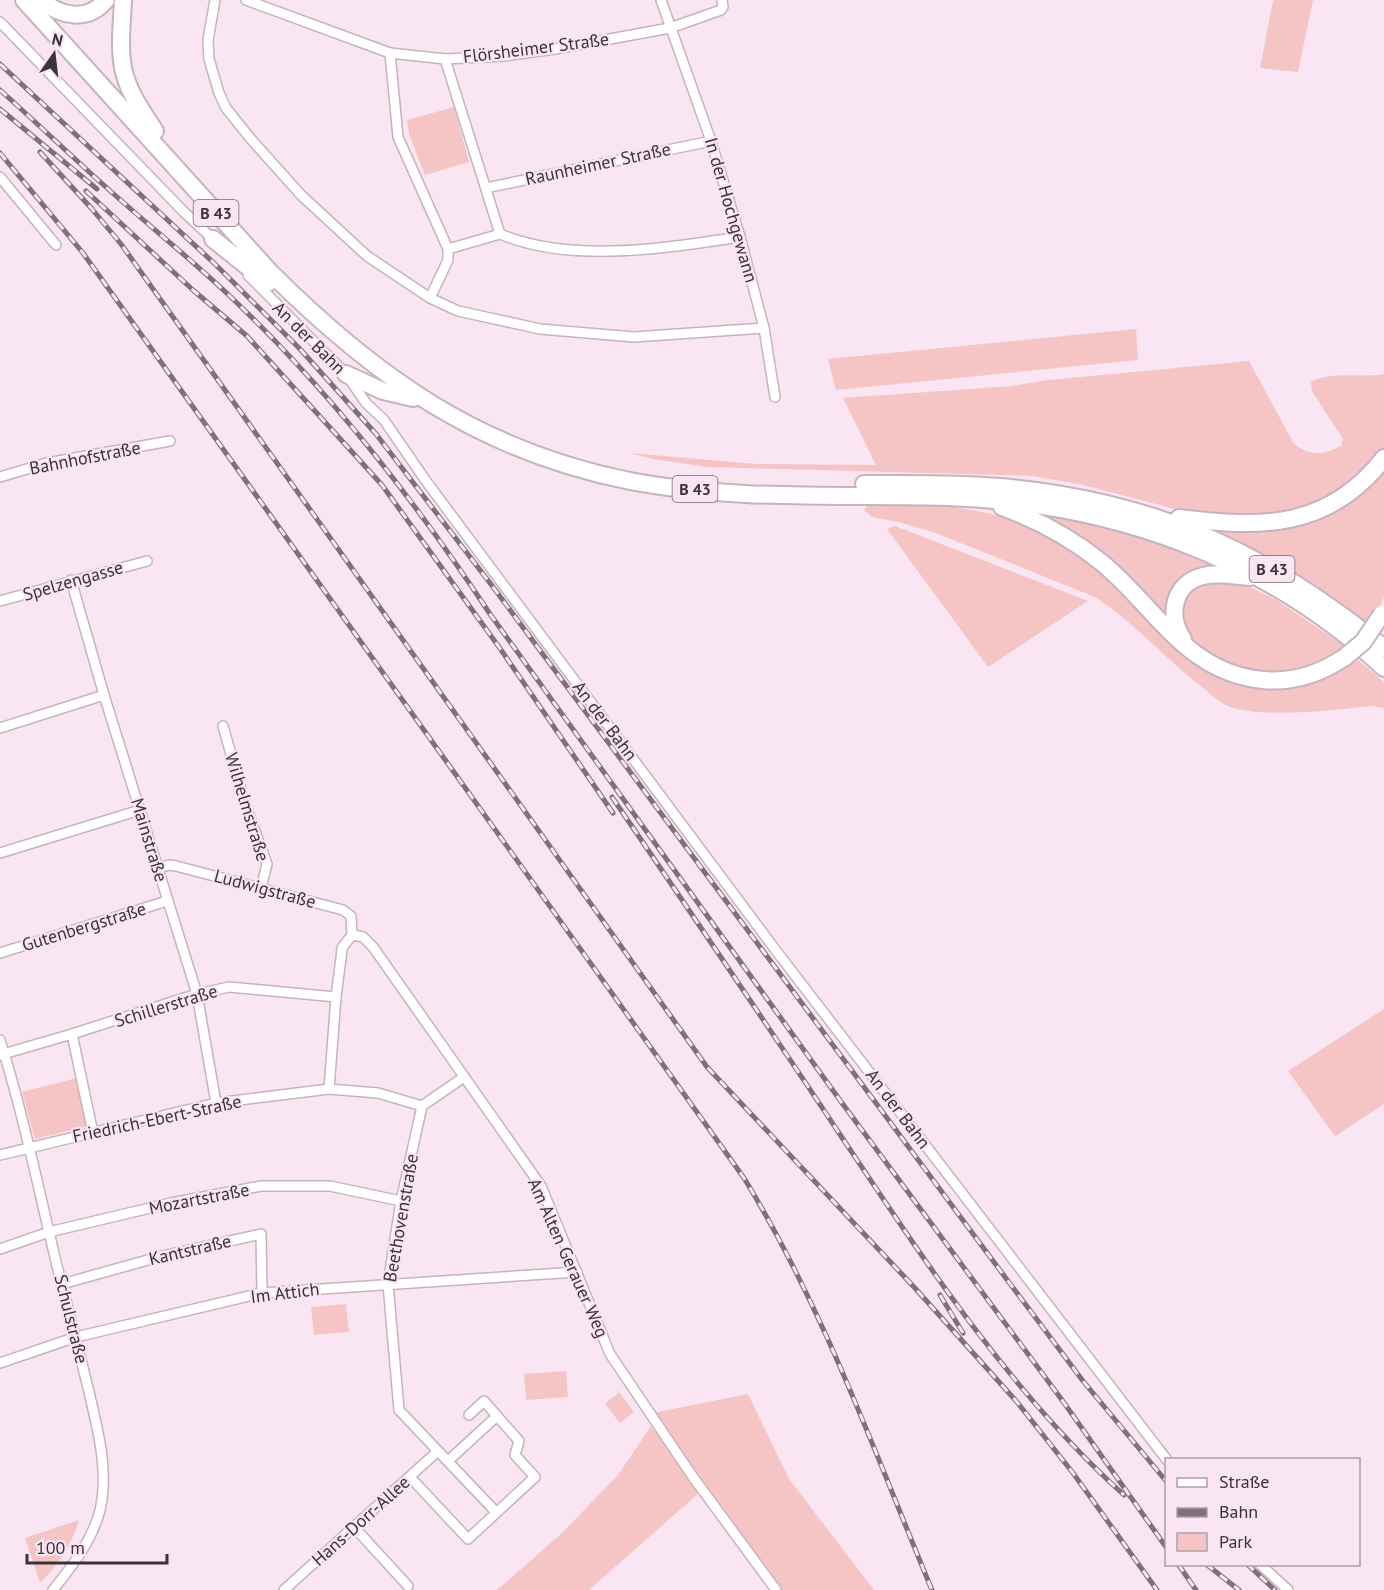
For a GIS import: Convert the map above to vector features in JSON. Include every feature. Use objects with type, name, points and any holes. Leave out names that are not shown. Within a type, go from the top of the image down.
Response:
[{"type":"highway","name":"B 43","points":[[24,0],[304,307],[380,371],[472,427],[522,449],[576,467],[629,480],[752,494],[978,499],[1060,508],[1127,523],[1193,546],[1261,578],[1311,609],[1384,668]]},
{"type":"highway","name":"B 43","points":[[39,0],[267,256],[318,309],[368,351],[427,392],[508,435],[567,456],[628,471],[686,480],[751,484],[998,487],[1075,497],[1147,514],[1214,538],[1275,571],[1334,609],[1384,648]]},
{"type":"highway","points":[[39,0],[57,10],[80,16],[93,11],[106,0]]},
{"type":"highway","points":[[123,0],[122,61],[125,77],[155,131]]},
{"type":"highway","points":[[213,239],[268,283],[304,307]]},
{"type":"highway","points":[[345,374],[383,391],[428,402]]},
{"type":"highway","points":[[1147,514],[1235,524],[1284,522],[1314,513],[1342,497],[1366,479],[1384,458]]},
{"type":"highway","points":[[978,499],[1041,523],[1084,549],[1102,563],[1192,652],[1228,673],[1268,680],[1309,675],[1345,657],[1363,642],[1383,612]]},
{"type":"highway","points":[[1192,652],[1178,633],[1174,618],[1175,602],[1186,584],[1202,576],[1212,575],[1261,578]]},
{"type":"street","points":[[215,0],[208,40],[209,59],[216,86],[226,108],[301,195],[366,256],[430,298],[458,311],[540,329],[634,337],[764,327]]},
{"type":"street","name":"Flörsheimer Straße","points":[[246,0],[390,53],[445,59],[504,56],[555,49],[670,28],[718,11],[723,4]]},
{"type":"street","name":"In der Hochgewann","points":[[661,0],[711,141],[740,237],[764,327],[775,397]]},
{"type":"street","name":"An der Bahn","points":[[0,22],[345,374],[366,403],[384,420],[433,490],[774,948],[1165,1458]]},
{"type":"street","points":[[390,53],[398,137],[448,249],[448,260],[430,298]]},
{"type":"street","points":[[445,59],[500,234]]},
{"type":"street","name":"Raunheimer Straße","points":[[486,188],[711,141]]},
{"type":"street","points":[[0,177],[56,245]]},
{"type":"street","points":[[448,249],[500,234],[516,241],[599,251],[660,248],[740,237]]},
{"type":"street","name":"Bahnhofstraße","points":[[0,477],[47,464],[170,441]]},
{"type":"street","name":"Spelzengasse","points":[[0,601],[147,561]]},
{"type":"street","name":"Mainstraße","points":[[71,580],[104,695],[197,994],[216,1103]]},
{"type":"street","points":[[0,728],[104,695]]},
{"type":"street","name":"Wilhelmstraße","points":[[223,726],[244,801],[267,864],[261,888]]},
{"type":"street","points":[[0,853],[140,810]]},
{"type":"street","name":"Ludwigstraße","points":[[159,868],[169,865],[176,866],[343,910],[351,916],[352,935]]},
{"type":"street","name":"Gutenbergstraße","points":[[0,953],[167,901]]},
{"type":"street","points":[[329,1089],[342,948],[352,935]]},
{"type":"street","name":"Am Alten Gerauer Weg","points":[[352,935],[363,938],[373,947],[541,1186],[610,1354],[693,1477],[776,1590]]},
{"type":"street","name":"Schillerstraße","points":[[2,1054],[197,994],[229,987],[336,997]]},
{"type":"street","points":[[72,1034],[93,1132]]},
{"type":"street","name":"Schulstraße","points":[[0,1040],[76,1338],[99,1432],[103,1460],[103,1492],[98,1517],[78,1556],[53,1590]]},
{"type":"street","points":[[422,1106],[464,1077]]},
{"type":"street","name":"Friedrich-Ebert-Straße","points":[[0,1155],[216,1103],[329,1089],[378,1093],[422,1106]]},
{"type":"street","name":"Beethovenstraße","points":[[422,1106],[401,1201],[388,1284],[399,1410],[438,1451]]},
{"type":"street","name":"Mozartstraße","points":[[0,1249],[49,1232],[171,1203],[261,1186],[330,1186],[401,1201]]},
{"type":"street","name":"Kantstraße","points":[[62,1284],[162,1256],[261,1234],[262,1293]]},
{"type":"street","name":"Im Attich","points":[[0,1363],[76,1338],[262,1293],[578,1272]]},
{"type":"street","points":[[410,1477],[468,1539],[495,1511],[535,1477],[515,1455],[519,1441],[484,1401],[469,1415]]},
{"type":"street","points":[[448,1461],[497,1416]]},
{"type":"street","points":[[438,1451],[495,1511]]},
{"type":"street","name":"Hans-Dorr-Allee","points":[[290,1588],[438,1451]]},
{"type":"street","points":[[354,1527],[408,1586]]},
{"type":"street","points":[[1262,1566],[1288,1590]]},
{"type":"green space","points":[[1273,0],[1313,0],[1298,72],[1260,68]]},
{"type":"green space","points":[[454,107],[469,162],[425,175],[409,134],[407,120]]},
{"type":"green space","points":[[1136,329],[1138,360],[836,390],[828,359]]},
{"type":"green space","points":[[1249,361],[1294,444],[1312,453],[1328,451],[1341,446],[1343,439],[1312,391],[1311,382],[1327,377],[1384,374],[1384,451],[1345,493],[1277,519],[1198,515],[1079,484],[1032,476],[707,467],[629,453],[757,464],[876,465],[843,398],[1012,386],[1049,380]]},
{"type":"green space","points":[[1384,465],[1384,597],[1379,609],[1365,626],[1187,523],[1232,532],[1274,530],[1314,519]]},
{"type":"green space","points":[[869,504],[940,505],[1005,517],[1058,540],[1093,563],[1198,665],[1226,681],[1252,687],[1278,688],[1305,685],[1329,676],[1358,660],[1384,682],[1384,708],[1371,706],[1274,713],[1237,709],[1224,704],[1097,598],[936,533],[872,517],[864,510]]},
{"type":"green space","points":[[1039,512],[1136,533],[1234,572],[1183,582],[1173,627]]},
{"type":"green space","points":[[895,526],[1088,601],[988,667],[887,529]]},
{"type":"green space","points":[[1218,580],[1239,582],[1275,599],[1346,647],[1307,671],[1259,675],[1196,650],[1181,625],[1181,601],[1197,584]]},
{"type":"green space","points":[[1384,1009],[1384,1104],[1335,1136],[1288,1071]]},
{"type":"green space","points":[[77,1078],[88,1126],[35,1139],[22,1092]]},
{"type":"green space","points":[[346,1304],[349,1332],[314,1335],[311,1307]]},
{"type":"green space","points":[[566,1371],[568,1397],[526,1400],[524,1374]]},
{"type":"green space","points":[[619,1392],[634,1412],[620,1423],[605,1404]]},
{"type":"green space","points":[[748,1394],[789,1479],[874,1590],[780,1590],[653,1413]]},
{"type":"green space","points":[[651,1426],[700,1492],[589,1590],[497,1590],[561,1534],[618,1475]]},
{"type":"green space","points":[[79,1520],[64,1554],[40,1583],[25,1538]]},
{"type":"railway","points":[[0,64],[216,265],[300,349],[376,434],[493,587],[1083,1381],[1165,1480]]},
{"type":"railway","points":[[0,90],[236,302],[306,374],[372,451],[433,531],[490,614],[842,1103],[1062,1400],[1165,1546]]},
{"type":"railway","points":[[0,109],[97,189]]},
{"type":"railway","points":[[40,152],[121,244],[707,1067],[914,1287],[1017,1402],[1073,1473],[1157,1590]]},
{"type":"railway","points":[[0,153],[83,253],[744,1178],[799,1277],[823,1328],[932,1590]]},
{"type":"railway","points":[[86,191],[194,291],[247,336],[382,485],[499,647],[613,813]]},
{"type":"railway","points":[[612,797],[905,1231],[972,1325],[1044,1413],[1124,1495]]},
{"type":"railway","points":[[940,1295],[963,1333]]},
{"type":"railway","points":[[1179,1566],[1196,1590]]},
{"type":"railway","points":[[1209,1566],[1239,1590]]},
{"type":"railway","points":[[1249,1566],[1275,1590]]}]
